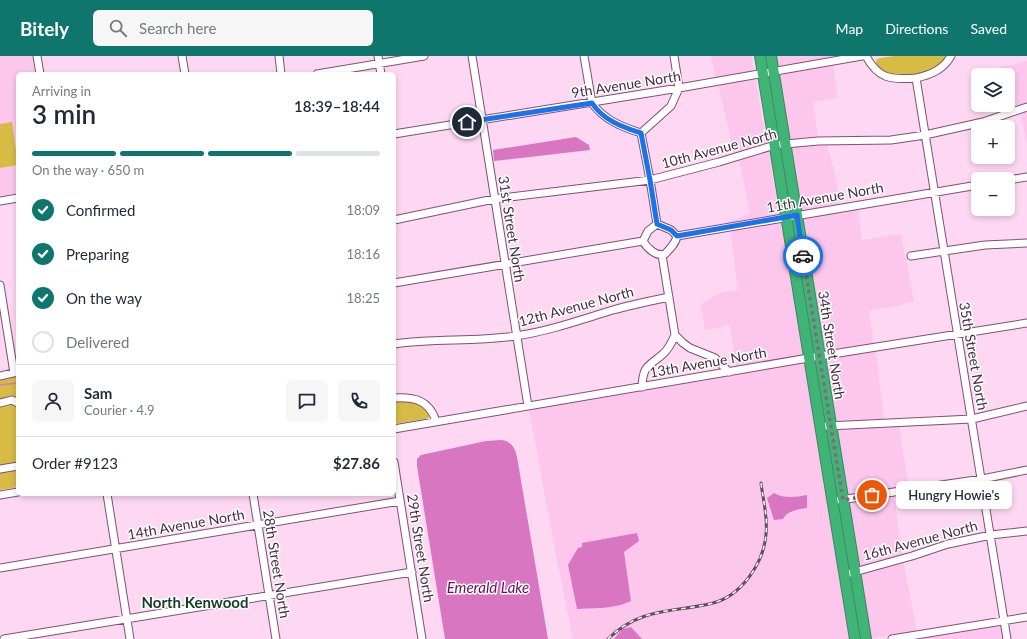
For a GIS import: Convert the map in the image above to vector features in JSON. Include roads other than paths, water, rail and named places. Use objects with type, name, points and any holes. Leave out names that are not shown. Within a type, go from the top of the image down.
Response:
[{"type":"highway","name":"34th Street North","points":[[760,56],[780,144]]},
{"type":"highway","name":"34th Street North","points":[[771,56],[780,144],[803,287],[850,573],[866,639]]},
{"type":"highway","name":"34th Street North","points":[[850,573],[855,639]]},
{"type":"street","points":[[37,56],[40,72]]},
{"type":"street","points":[[182,56],[185,72]]},
{"type":"street","points":[[279,56],[281,72]]},
{"type":"street","points":[[326,72],[378,60],[424,56]]},
{"type":"street","name":"31st Street North","points":[[472,56],[528,406]]},
{"type":"street","points":[[584,56],[592,103],[600,114],[627,128],[641,133]]},
{"type":"street","points":[[641,133],[671,106],[679,88],[674,56]]},
{"type":"street","name":"9th Avenue North","points":[[396,134],[592,103],[862,56]]},
{"type":"street","points":[[866,56],[871,67],[878,73],[889,78],[902,79],[929,75],[939,70],[948,62],[951,56]]},
{"type":"street","points":[[378,60],[381,72]]},
{"type":"street","name":"35th Street North","points":[[916,78],[1007,639]]},
{"type":"street","name":"10th Avenue North","points":[[396,220],[494,199],[650,180],[780,144],[818,141],[891,140],[925,135],[983,122],[1027,107]]},
{"type":"street","points":[[641,133],[657,224]]},
{"type":"street","points":[[1015,179],[1027,177]]},
{"type":"street","name":"11th Avenue North","points":[[677,236],[971,186]]},
{"type":"street","points":[[0,201],[16,198]]},
{"type":"street","points":[[657,224],[667,228],[677,236],[670,249],[662,255]]},
{"type":"street","points":[[643,241],[648,231],[657,224]]},
{"type":"street","points":[[396,283],[643,241]]},
{"type":"street","points":[[643,241],[652,251],[662,255]]},
{"type":"street","points":[[911,256],[985,245],[1027,243]]},
{"type":"street","points":[[642,387],[643,374],[647,368],[664,354],[675,335],[662,255]]},
{"type":"street","points":[[0,285],[16,373],[0,376]]},
{"type":"street","name":"12th Avenue North","points":[[396,344],[516,336],[556,328],[613,310],[669,297]]},
{"type":"street","name":"13th Avenue North","points":[[396,429],[815,357],[1027,323]]},
{"type":"street","points":[[675,335],[690,348],[715,358],[729,372]]},
{"type":"street","points":[[396,398],[407,398],[428,405],[433,412],[436,421]]},
{"type":"street","points":[[0,403],[12,400],[16,402]]},
{"type":"street","points":[[826,426],[972,419],[1027,406]]},
{"type":"street","points":[[0,469],[16,466]]},
{"type":"street","points":[[838,500],[982,479],[1027,470]]},
{"type":"street","name":"29th Street North","points":[[396,475],[422,639]]},
{"type":"street","points":[[0,495],[16,492]]},
{"type":"street","points":[[107,496],[130,639]]},
{"type":"street","name":"28th Street North","points":[[253,496],[276,639]]},
{"type":"street","name":"14th Avenue North","points":[[0,568],[400,501]]},
{"type":"street","name":"16th Avenue North","points":[[850,573],[912,556],[948,544],[991,535],[1027,531]]},
{"type":"street","points":[[4,639],[412,572]]},
{"type":"street","points":[[892,639],[1027,617]]},
{"type":"water","points":[[576,137],[589,145],[590,150],[494,161],[493,150]]},
{"type":"water","name":"Emerald Lake","points":[[502,440],[508,442],[512,446],[517,457],[548,639],[445,639],[417,459],[421,455],[486,441]]},
{"type":"water","points":[[774,493],[786,497],[807,495],[807,508],[790,512],[783,519],[774,520],[767,498]]},
{"type":"water","points":[[637,533],[639,541],[624,552],[631,601],[612,607],[577,609],[568,565],[578,548],[582,547],[582,543]]},
{"type":"water","points":[[631,627],[642,639],[614,639],[622,629]]},
{"type":"waterway","points":[[0,385],[16,383]]},
{"type":"railway","points":[[608,639],[632,621],[658,613],[713,603],[723,599],[742,586],[756,567],[764,545],[766,521],[761,483]]},
{"type":"place","name":"Hungry Howie's","points":[[872,495]]},
{"type":"district","name":"North Kenwood","points":[[195,602]]}]
